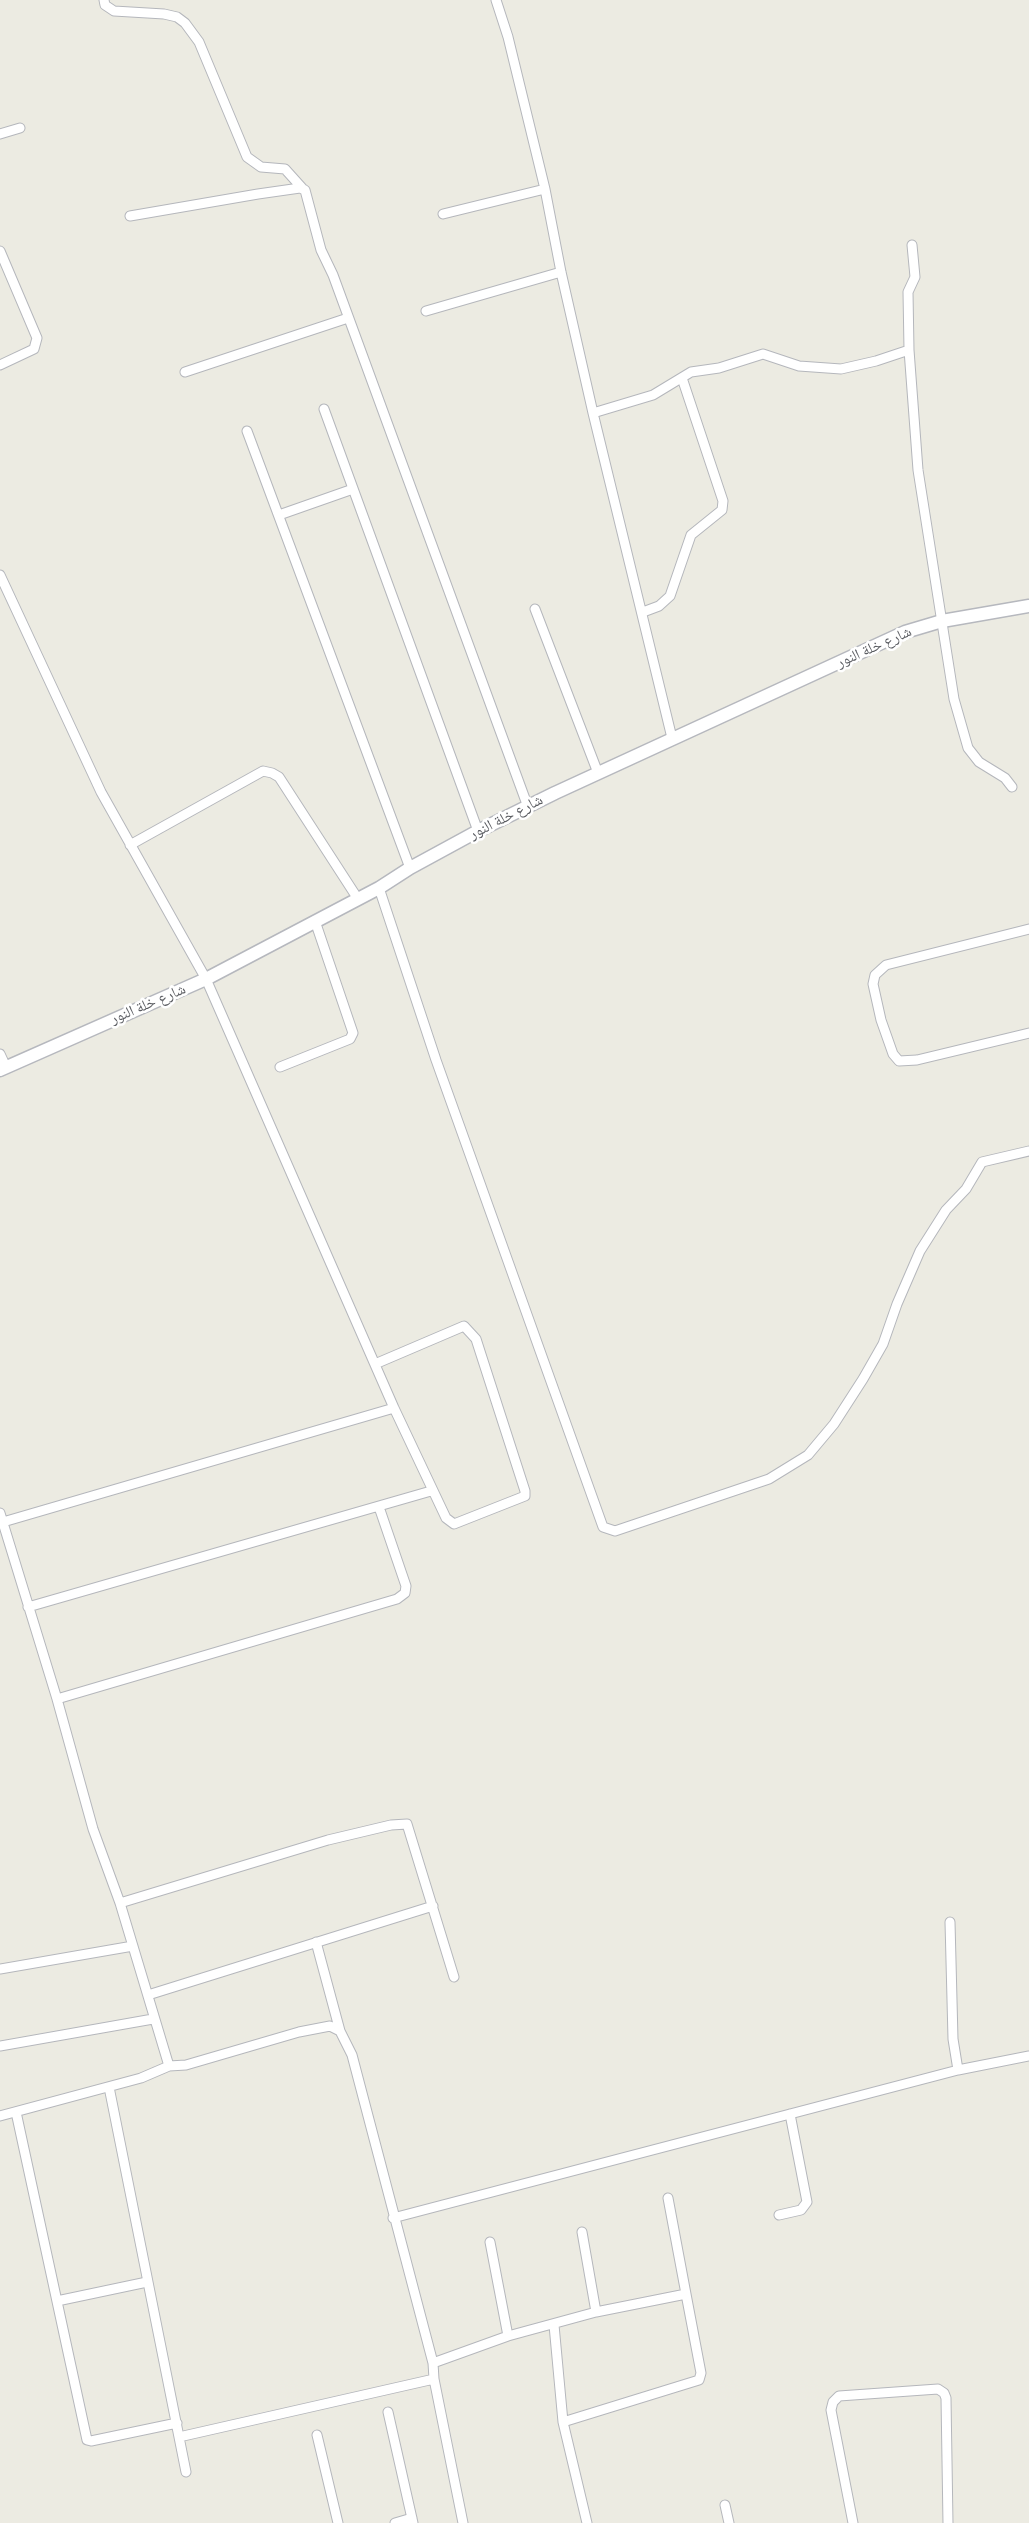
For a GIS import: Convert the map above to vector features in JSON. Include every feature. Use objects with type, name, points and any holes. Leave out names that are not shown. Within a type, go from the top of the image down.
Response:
[{"type":"street","points":[[104,0],[105,5],[114,11],[164,14],[177,17],[185,22],[199,42],[247,157],[262,167],[285,169],[307,194],[321,250],[348,318],[528,807]]},
{"type":"street","points":[[496,0],[508,36],[545,188],[561,272],[593,413],[643,612],[672,738]]},
{"type":"street","points":[[0,134],[20,128]]},
{"type":"street","points":[[443,214],[545,188]]},
{"type":"street","points":[[130,216],[258,194],[303,189]]},
{"type":"street","points":[[912,245],[915,277],[908,292],[909,350],[918,470],[954,700],[968,748],[979,762],[1005,778],[1012,787]]},
{"type":"street","points":[[0,251],[37,338],[34,349],[0,365]]},
{"type":"street","points":[[426,311],[561,272]]},
{"type":"street","points":[[185,372],[348,318]]},
{"type":"street","points":[[593,413],[653,395],[691,372],[719,368],[763,354],[799,366],[841,369],[876,361],[909,350]]},
{"type":"street","points":[[643,612],[659,606],[670,596],[691,535],[722,510],[723,501],[682,378]]},
{"type":"street","points":[[324,409],[478,831]]},
{"type":"street","points":[[247,431],[410,868]]},
{"type":"street","points":[[279,515],[353,489]]},
{"type":"street","points":[[0,575],[101,792],[206,979],[394,1408],[431,1491],[446,1518],[454,1524],[525,1496],[525,1490],[476,1339],[464,1326],[375,1364]]},
{"type":"street","name":"شارع خلة النور","points":[[3,1069],[206,979],[379,888],[410,868],[478,831],[672,738],[905,632],[942,622],[1029,606]]},
{"type":"street","points":[[536,609],[598,773]]},
{"type":"street","points":[[130,846],[263,771],[272,773],[279,777],[358,899]]},
{"type":"street","points":[[379,888],[436,1060],[603,1527],[615,1531],[769,1479],[808,1455],[834,1424],[883,1344],[897,1304],[920,1251],[946,1210],[966,1189],[982,1162],[1029,1151]]},
{"type":"street","points":[[280,1066],[350,1039],[353,1033],[315,921]]},
{"type":"street","points":[[1029,929],[886,965],[875,975],[873,984],[881,1020],[893,1054],[899,1061],[916,1060],[1029,1033]]},
{"type":"street","points":[[0,1054],[3,1069]]},
{"type":"street","points":[[3,1522],[394,1408]]},
{"type":"street","points":[[28,1606],[379,1508],[431,1491]]},
{"type":"street","points":[[57,1699],[397,1599],[405,1593],[406,1586],[379,1508]]},
{"type":"street","points":[[0,1513],[57,1699],[93,1829],[120,1902],[148,1995],[153,2019],[169,2066]]},
{"type":"street","points":[[120,1902],[328,1840],[391,1825],[407,1824],[454,1977]]},
{"type":"street","points":[[148,1995],[433,1906]]},
{"type":"street","points":[[950,1922],[953,2039],[958,2070]]},
{"type":"street","points":[[316,1942],[340,2031],[352,2055],[393,2218],[433,2363],[434,2379],[463,2523]]},
{"type":"street","points":[[0,1969],[133,1946]]},
{"type":"street","points":[[0,2046],[153,2019]]},
{"type":"street","points":[[0,2116],[141,2078],[169,2066],[186,2065],[315,2029],[330,2026],[340,2031]]},
{"type":"street","points":[[393,2218],[958,2070],[1029,2056]]},
{"type":"street","points":[[110,2087],[186,2472]]},
{"type":"street","points":[[16,2112],[87,2440],[91,2441],[177,2422]]},
{"type":"street","points":[[779,2216],[800,2210],[807,2202],[790,2114]]},
{"type":"street","points":[[563,2422],[699,2380],[701,2373],[668,2198]]},
{"type":"street","points":[[582,2232],[596,2312]]},
{"type":"street","points":[[490,2242],[508,2336]]},
{"type":"street","points":[[57,2301],[147,2282]]},
{"type":"street","points":[[433,2363],[508,2336],[596,2312],[686,2294]]},
{"type":"street","points":[[554,2325],[563,2422],[587,2523]]},
{"type":"street","points":[[179,2437],[434,2379]]},
{"type":"street","points":[[853,2523],[831,2410],[833,2402],[839,2396],[938,2389],[944,2393],[946,2398],[948,2523]]},
{"type":"street","points":[[388,2412],[412,2521],[395,2523]]},
{"type":"street","points":[[317,2435],[338,2523]]},
{"type":"street","points":[[725,2505],[729,2523]]}]
